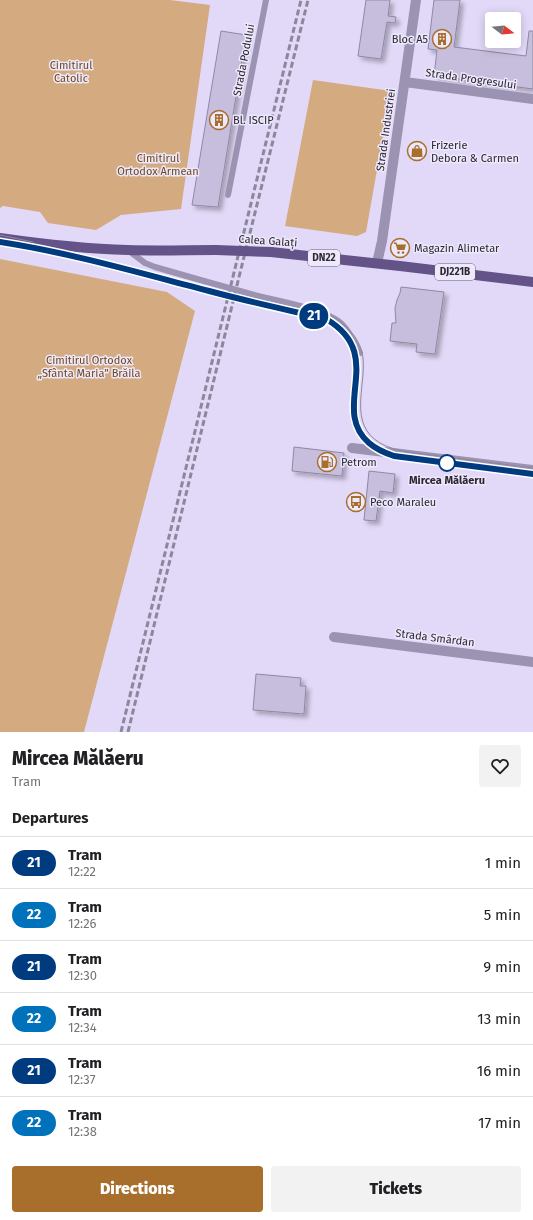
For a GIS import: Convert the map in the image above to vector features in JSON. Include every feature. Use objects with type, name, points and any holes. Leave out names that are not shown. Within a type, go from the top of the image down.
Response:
[{"type":"main road","name":"Calea Galați","points":[[0,238],[87,248],[271,252],[533,282]]},
{"type":"street","name":"Strada Industriei","points":[[377,263],[383,234],[416,0]]},
{"type":"street","name":"Strada Progresului","points":[[405,82],[533,99]]},
{"type":"street","points":[[352,448],[533,470]]},
{"type":"street","name":"Strada Smârdan","points":[[334,637],[533,662]]},
{"type":"lane","name":"Strada Podului","points":[[228,195],[266,0]]},
{"type":"lane","points":[[128,250],[145,263],[155,267],[327,314],[341,323],[349,332],[360,353]]},
{"type":"green space","name":"Cimitirul Catolic","points":[[0,0],[170,0],[210,5],[181,209],[121,215],[96,230],[48,223],[40,212],[3,206],[0,208]]},
{"type":"green space","points":[[313,80],[391,91],[366,232],[357,236],[285,226]]},
{"type":"green space","name":"Cimitirul Ortodox „Sfânta Maria” Brăila","points":[[0,259],[167,292],[195,311],[84,732],[0,732]]},
{"type":"building","points":[[366,0],[390,0],[388,16],[396,17],[395,23],[387,22],[381,59],[358,56]]},
{"type":"building","name":"Bloc A5","points":[[434,0],[460,0],[454,47],[526,56],[529,31],[533,31],[533,89],[434,76],[437,50],[428,49]]},
{"type":"building","name":"Bl. ISCIP","points":[[221,31],[246,35],[218,207],[192,205]]},
{"type":"building","points":[[401,287],[444,292],[435,354],[416,352],[417,344],[390,341],[392,323],[396,323],[395,308]]},
{"type":"building","points":[[294,447],[344,453],[342,476],[292,471]]},
{"type":"building","points":[[369,471],[395,474],[393,493],[380,491],[376,521],[364,520]]},
{"type":"building","points":[[256,674],[301,678],[300,686],[306,686],[304,714],[253,710]]},
{"type":"tram line","points":[[0,235],[33,242]]},
{"type":"tram line","points":[[0,242],[81,258],[326,319],[344,333],[353,349],[356,366],[354,399],[355,416],[359,431],[370,444],[387,453],[398,456],[533,474]]},
{"type":"tram line","name":"21","points":[[0,242],[22,245],[126,268],[214,292],[326,319],[335,324],[342,331],[354,348],[357,369],[354,406],[355,422],[364,438],[370,444],[383,452],[394,456],[533,474]]},
{"type":"tram line","points":[[331,316],[348,328],[362,351],[363,369],[361,415],[364,426],[370,435],[380,443],[394,449],[409,452],[533,468]]},
{"type":"railway","points":[[121,732],[301,0]]},
{"type":"railway","points":[[128,732],[308,0]]},
{"type":"place","name":"Bloc A5","points":[[442,39]]},
{"type":"place","name":"Bl. ISCIP","points":[[219,120]]},
{"type":"place","name":"Frizerie Debora & Carmen","points":[[417,151]]},
{"type":"place","name":"Magazin Alimetar","points":[[400,248]]},
{"type":"place","name":"Petrom","points":[[327,462]]},
{"type":"place","name":"Mircea Mălăeru","points":[[447,463]]},
{"type":"place","name":"Peco Maraleu","points":[[356,502]]},
{"type":"park label","name":"Cimitirul Ortodox Armean","points":[[158,164]]}]
